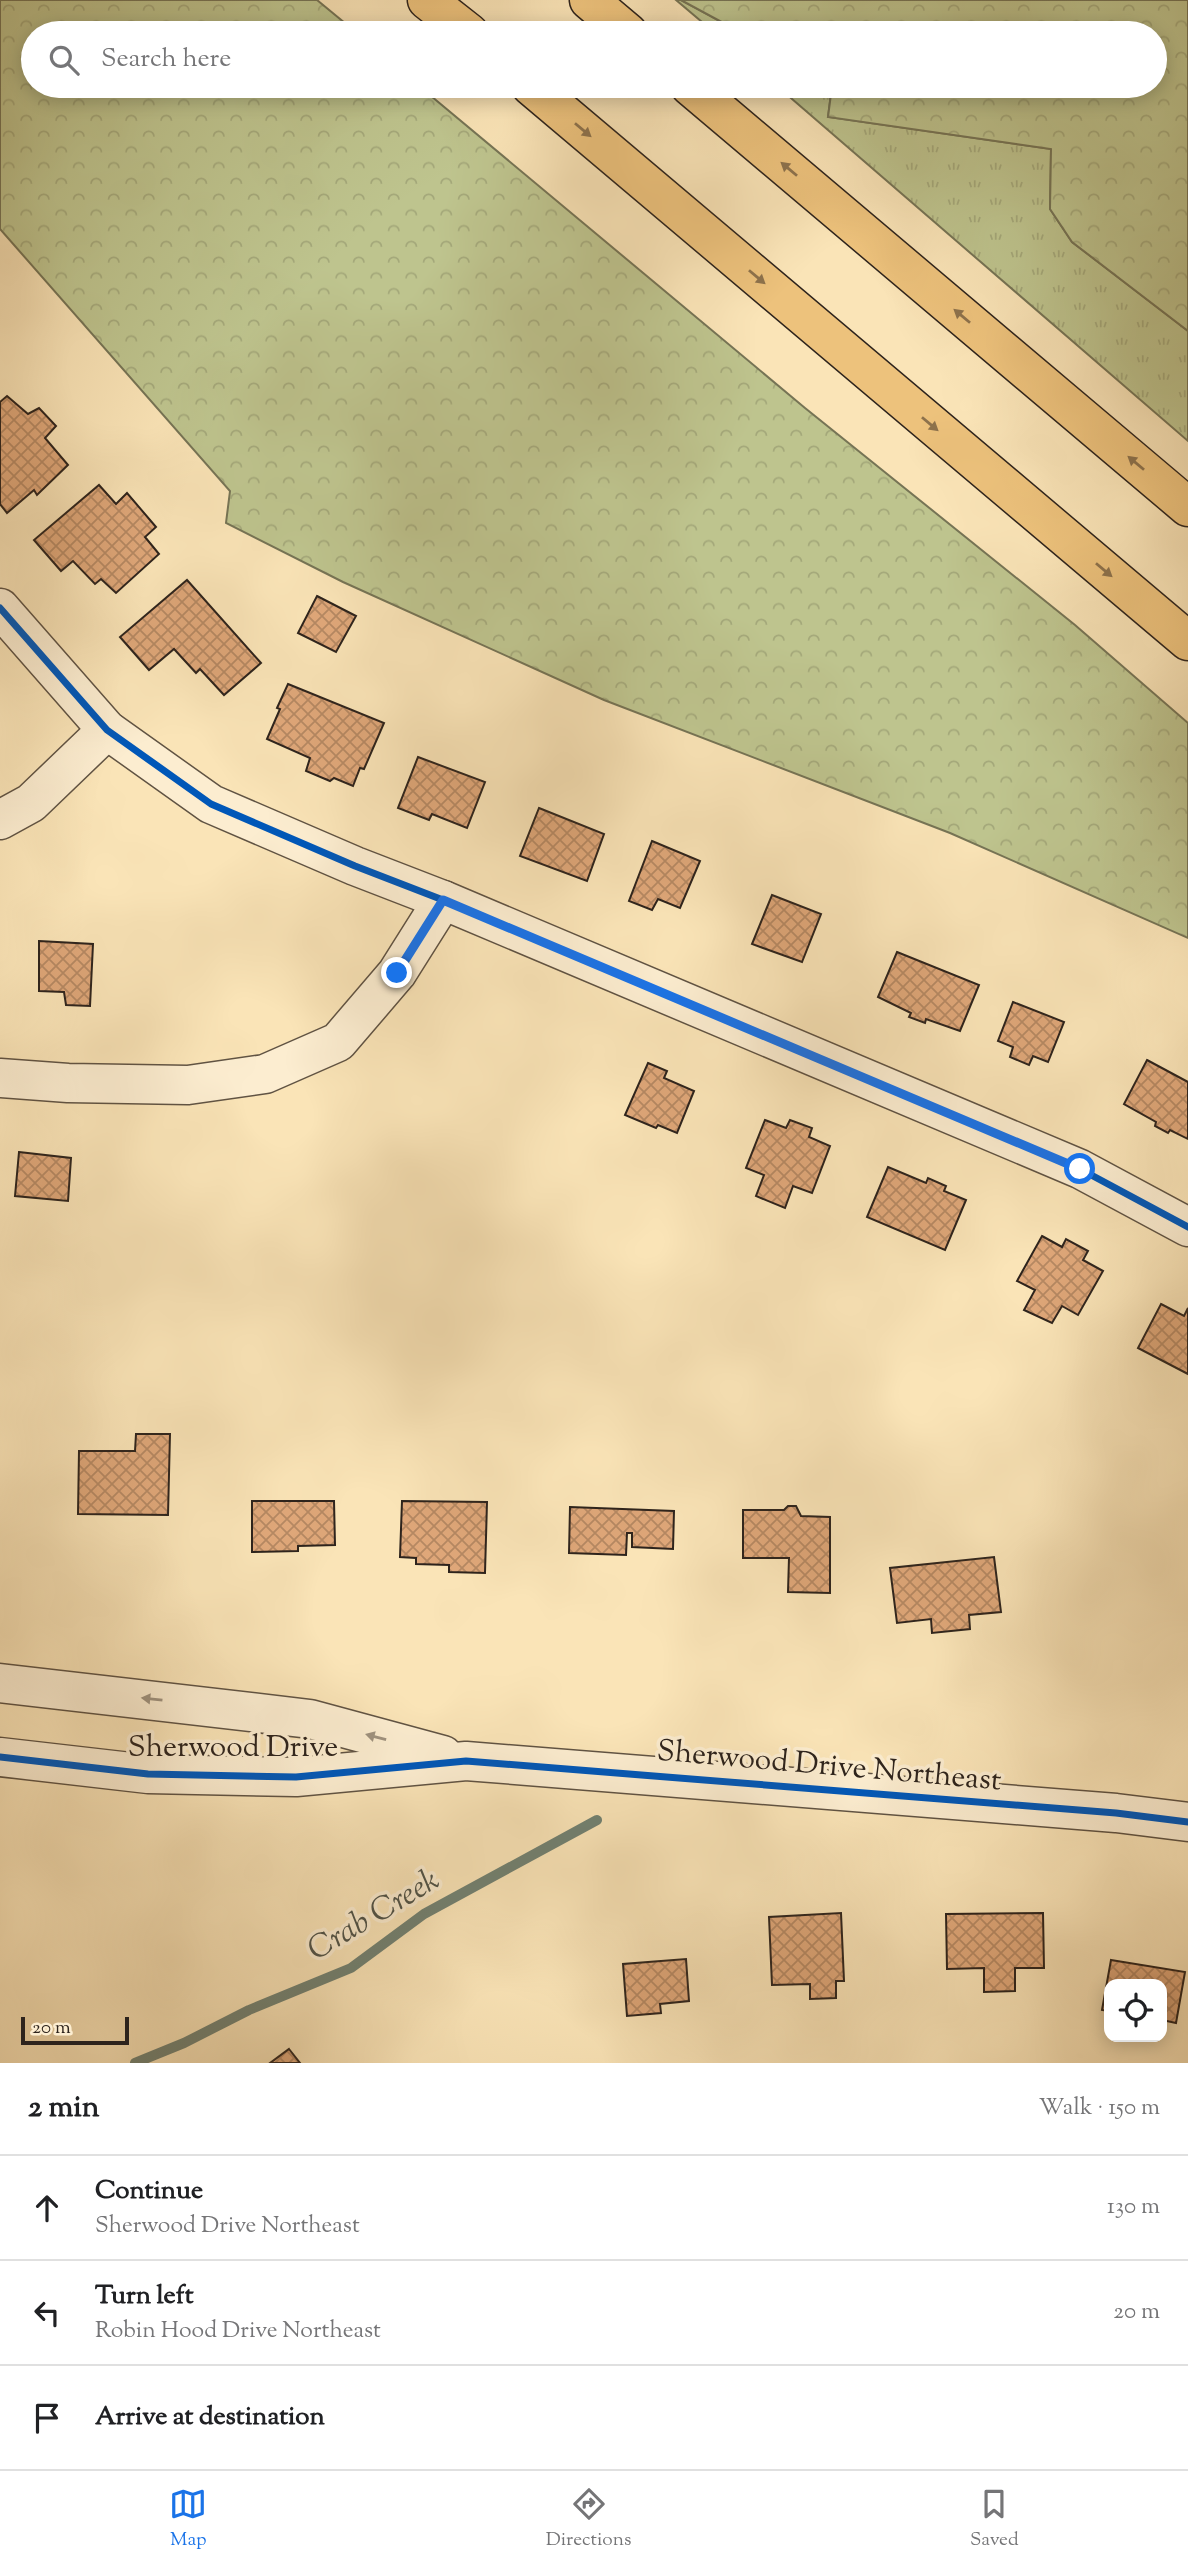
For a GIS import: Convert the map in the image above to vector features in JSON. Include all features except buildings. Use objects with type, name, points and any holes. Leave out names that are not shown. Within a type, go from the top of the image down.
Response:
[{"type":"highway","points":[[427,0],[454,21]]},
{"type":"highway","points":[[589,0],[614,21]]},
{"type":"highway","points":[[545,98],[1188,641]]},
{"type":"highway","points":[[704,98],[1188,507]]},
{"type":"street","points":[[0,608],[107,730],[211,804],[1080,1169],[1188,1227]]},
{"type":"street","points":[[0,820],[31,803],[107,730]]},
{"type":"street","points":[[0,1078],[68,1083],[188,1085],[265,1074],[338,1042],[397,973],[443,900]]},
{"type":"street","name":"Sherwood Drive","points":[[0,1683],[310,1719],[466,1761]]},
{"type":"street","name":"Sherwood Drive","points":[[0,1757],[148,1774],[296,1777],[466,1761]]},
{"type":"street","name":"Sherwood Drive Northeast","points":[[466,1761],[1116,1813],[1188,1822]]},
{"type":"green space","points":[[0,0],[317,0],[342,21],[21,21],[21,98],[433,98],[805,408],[1075,625],[1188,723],[1188,938],[950,833],[604,700],[343,582],[226,523],[230,491],[0,229]]},
{"type":"green space","points":[[676,0],[681,0],[720,21],[701,21]]},
{"type":"green space","points":[[681,0],[1188,0],[1188,331],[1072,242],[1050,209],[1051,149],[828,117],[830,98],[1167,98],[1167,21],[720,21]]},
{"type":"green space","points":[[791,98],[830,98],[828,117],[1051,149],[1050,209],[1072,242],[1188,331],[1188,441]]},
{"type":"waterway","name":"Crab Creek","points":[[135,2063],[184,2043],[249,2010],[351,1968],[424,1914],[597,1820]]},
{"type":"cycle path","points":[[0,608],[107,730],[211,804],[1080,1169],[1188,1227]]},
{"type":"cycle path","points":[[0,1757],[148,1774],[296,1777],[466,1761],[1116,1813],[1188,1822]]},
{"type":"route","points":[[397,973],[443,900],[1080,1169]]}]
